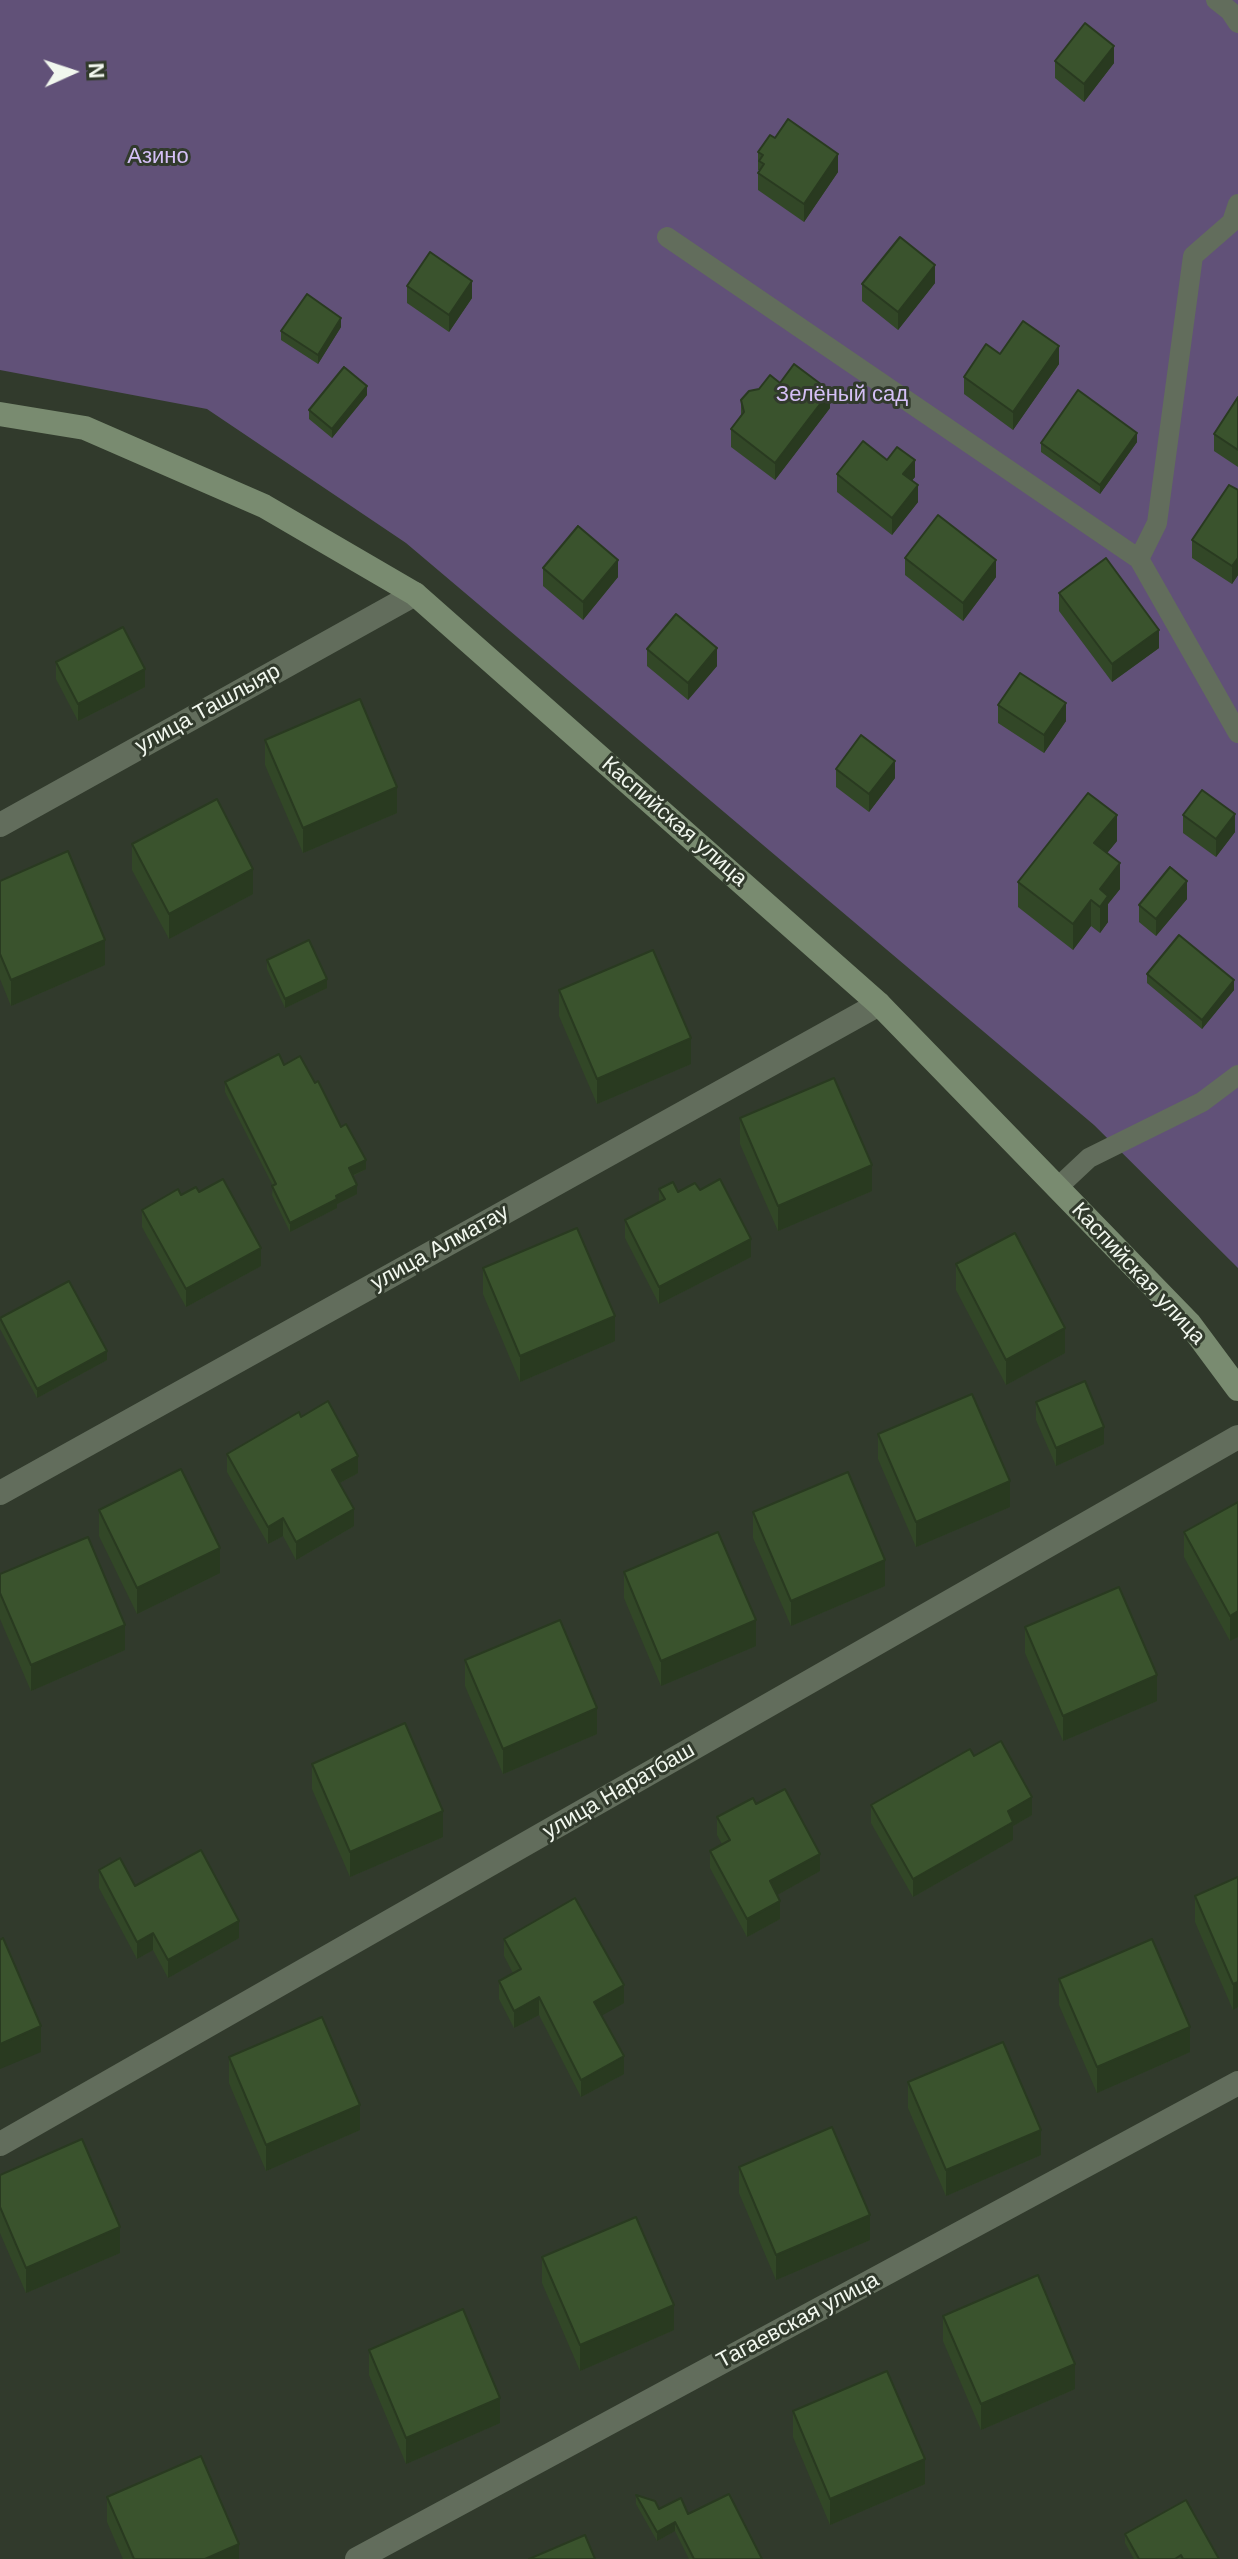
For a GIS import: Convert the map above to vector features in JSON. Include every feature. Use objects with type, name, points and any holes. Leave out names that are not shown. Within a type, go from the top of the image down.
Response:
[{"type":"street","name":"Каспийская улица","points":[[0,414],[85,428],[264,506],[415,594],[879,1004],[1189,1323],[1238,1389]]},
{"type":"street","name":"улица Ташлыяр","points":[[0,825],[415,594]]},
{"type":"street","name":"улица Алматау","points":[[0,1493],[879,1004]]},
{"type":"street","name":"улица Наратбаш","points":[[0,2144],[1238,1437]]},
{"type":"street","name":"Тагаевская улица","points":[[357,2559],[1238,2083]]},
{"type":"lane","points":[[1216,0],[1230,11],[1238,23]]},
{"type":"lane","points":[[1139,559],[1157,523],[1193,256],[1232,222],[1238,204]]},
{"type":"lane","points":[[667,237],[1139,559],[1238,733]]},
{"type":"lane","points":[[1057,1188],[1089,1158],[1202,1102],[1238,1075]]},
{"type":"green space","name":"Зелёный сад","points":[[0,0],[1238,0],[1238,1268],[1094,1125],[406,543],[207,409],[0,370]]},
{"type":"building","points":[[1085,23],[1114,46],[1084,84],[1055,61]]},
{"type":"building","points":[[788,119],[838,154],[804,204],[758,173],[764,164],[759,161],[763,155],[758,152],[770,135],[775,138]]},
{"type":"building","points":[[900,237],[935,265],[898,312],[862,284]]},
{"type":"building","points":[[430,252],[472,281],[449,315],[407,286]]},
{"type":"building","points":[[307,294],[341,318],[318,355],[281,331]]},
{"type":"building","points":[[1023,321],[1059,346],[1013,412],[964,377],[986,344],[1000,354]]},
{"type":"building","points":[[794,364],[830,391],[775,463],[731,429],[744,412],[741,400],[749,391],[759,389],[770,375],[780,383]]},
{"type":"building","points":[[344,367],[367,386],[332,429],[309,410]]},
{"type":"building","points":[[1078,390],[1137,433],[1100,485],[1041,443]]},
{"type":"building","points":[[1238,397],[1238,450],[1214,434]]},
{"type":"building","points":[[863,441],[887,460],[897,447],[915,460],[903,474],[918,485],[892,518],[837,474]]},
{"type":"building","points":[[1229,485],[1238,490],[1238,558],[1232,566],[1192,540]]},
{"type":"building","points":[[938,515],[996,560],[963,603],[905,558]]},
{"type":"building","points":[[578,526],[618,560],[583,602],[543,568]]},
{"type":"building","points":[[1106,558],[1159,630],[1112,664],[1059,593]]},
{"type":"building","points":[[676,614],[717,648],[688,683],[647,649]]},
{"type":"building","points":[[123,627],[145,669],[78,704],[56,662]]},
{"type":"building","points":[[1020,673],[1066,703],[1044,735],[998,705]]},
{"type":"building","points":[[360,699],[397,787],[303,828],[265,740]]},
{"type":"building","points":[[861,735],[895,761],[869,794],[836,769]]},
{"type":"building","points":[[1202,790],[1235,814],[1216,839],[1183,815]]},
{"type":"building","points":[[1088,793],[1117,815],[1094,843],[1120,863],[1100,889],[1108,896],[1100,907],[1091,900],[1073,924],[1018,882]]},
{"type":"building","points":[[217,799],[253,869],[169,914],[132,844]]},
{"type":"building","points":[[68,851],[105,940],[11,980],[0,954],[0,881]]},
{"type":"building","points":[[1170,867],[1187,881],[1156,919],[1139,905]]},
{"type":"building","points":[[1179,935],[1234,980],[1202,1020],[1147,974]]},
{"type":"building","points":[[309,940],[327,979],[285,999],[267,960]]},
{"type":"building","points":[[653,950],[691,1038],[597,1079],[559,990]]},
{"type":"building","points":[[279,1054],[284,1065],[300,1056],[315,1083],[318,1081],[341,1127],[346,1124],[366,1160],[349,1168],[357,1185],[290,1223],[272,1186],[276,1184],[225,1082]]},
{"type":"building","points":[[834,1078],[872,1165],[778,1206],[740,1118]]},
{"type":"building","points":[[223,1179],[261,1248],[186,1289],[142,1210],[178,1189],[181,1195],[196,1187],[199,1192]]},
{"type":"building","points":[[720,1179],[751,1239],[659,1287],[625,1220],[665,1199],[659,1189],[673,1182],[678,1192],[695,1183],[700,1190]]},
{"type":"building","points":[[577,1228],[615,1316],[520,1356],[483,1268]]},
{"type":"building","points":[[1015,1233],[1065,1328],[1006,1360],[956,1264]]},
{"type":"building","points":[[69,1281],[107,1351],[37,1389],[0,1318]]},
{"type":"building","points":[[1085,1381],[1104,1427],[1056,1448],[1036,1402]]},
{"type":"building","points":[[972,1394],[1010,1481],[916,1522],[878,1434]]},
{"type":"building","points":[[328,1401],[358,1456],[332,1470],[354,1509],[296,1542],[283,1518],[268,1527],[227,1454],[299,1412],[301,1417]]},
{"type":"building","points":[[181,1469],[220,1548],[137,1588],[99,1510]]},
{"type":"building","points":[[848,1472],[885,1560],[791,1601],[753,1512]]},
{"type":"building","points":[[1238,1502],[1238,1611],[1230,1616],[1184,1532]]},
{"type":"building","points":[[718,1532],[756,1620],[661,1661],[624,1572]]},
{"type":"building","points":[[88,1537],[125,1625],[31,1665],[0,1593],[0,1574]]},
{"type":"building","points":[[1119,1587],[1157,1675],[1063,1716],[1025,1627]]},
{"type":"building","points":[[560,1620],[597,1708],[503,1749],[465,1660]]},
{"type":"building","points":[[405,1723],[443,1811],[350,1852],[312,1764]]},
{"type":"building","points":[[1001,1741],[1032,1797],[1008,1811],[1013,1822],[913,1879],[871,1805],[970,1749],[974,1756]]},
{"type":"building","points":[[785,1789],[820,1854],[770,1881],[780,1901],[747,1919],[710,1851],[730,1840],[717,1817],[753,1798],[756,1804]]},
{"type":"building","points":[[201,1850],[239,1921],[168,1960],[153,1933],[137,1942],[99,1870],[120,1858],[135,1886]]},
{"type":"building","points":[[1238,1877],[1238,1982],[1233,1984],[1195,1896]]},
{"type":"building","points":[[575,1898],[624,1985],[594,2002],[624,2056],[581,2080],[539,1997],[514,2011],[499,1981],[521,1969],[504,1939]]},
{"type":"building","points":[[3,1938],[41,2026],[0,2044],[0,1940]]},
{"type":"building","points":[[1152,1939],[1190,2027],[1097,2067],[1059,1979]]},
{"type":"building","points":[[322,2017],[360,2105],[266,2145],[229,2057]]},
{"type":"building","points":[[1003,2042],[1041,2130],[946,2170],[908,2082]]},
{"type":"building","points":[[832,2127],[870,2215],[776,2255],[739,2167]]},
{"type":"building","points":[[82,2139],[120,2227],[26,2268],[0,2207],[0,2175]]},
{"type":"building","points":[[636,2217],[674,2305],[580,2345],[542,2257]]},
{"type":"building","points":[[1038,2275],[1075,2364],[981,2404],[943,2316]]},
{"type":"building","points":[[463,2309],[500,2398],[406,2438],[369,2350]]},
{"type":"building","points":[[887,2371],[925,2459],[830,2499],[793,2411]]},
{"type":"building","points":[[201,2456],[239,2544],[205,2559],[134,2559],[107,2497]]},
{"type":"building","points":[[729,2494],[762,2559],[694,2559],[675,2522],[657,2532],[636,2495],[655,2501],[659,2509],[681,2498],[688,2514]]},
{"type":"building","points":[[1186,2500],[1219,2559],[1183,2559],[1181,2555],[1175,2559],[1139,2559],[1125,2534]]},
{"type":"building","points":[[585,2535],[595,2559],[529,2559]]},
{"type":"park label","name":"Азино","points":[[158,157]]}]
